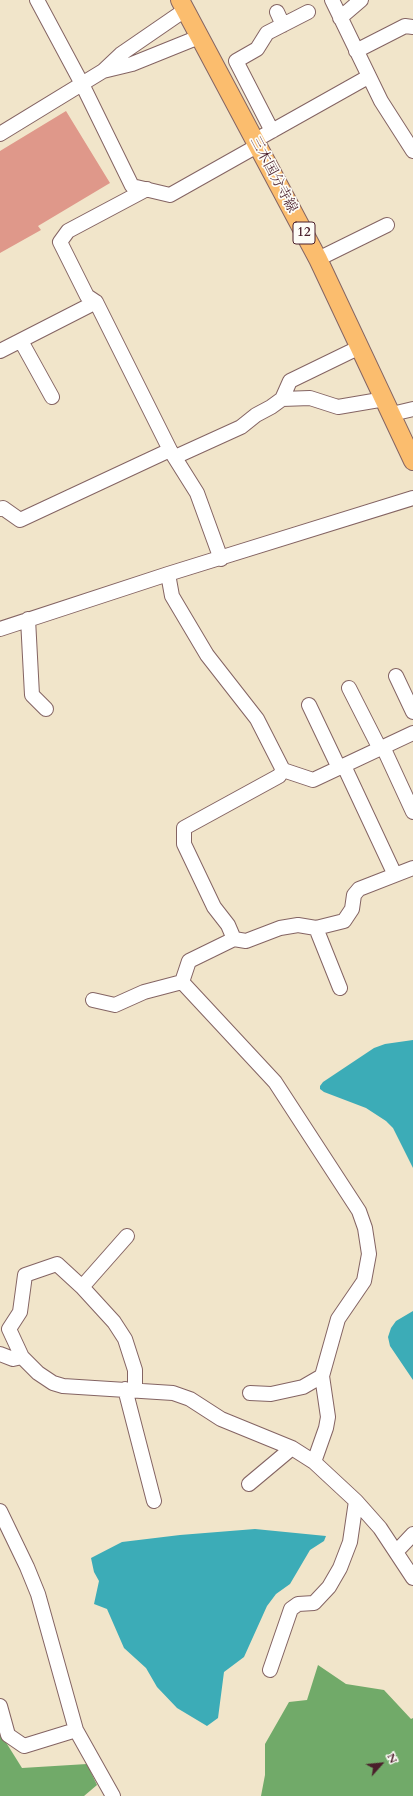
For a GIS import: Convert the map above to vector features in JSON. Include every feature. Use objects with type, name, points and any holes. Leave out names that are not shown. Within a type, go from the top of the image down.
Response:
[{"type":"main road","name":"三木国分寺線","points":[[182,5],[318,259],[413,461]]},
{"type":"street","points":[[37,0],[82,84],[132,186],[170,195],[256,144],[272,131],[368,77]]},
{"type":"street","points":[[332,0],[368,77],[381,101],[413,151]]},
{"type":"street","points":[[340,18],[361,0]]},
{"type":"street","points":[[0,134],[103,71],[121,54],[182,5]]},
{"type":"street","points":[[277,12],[283,25]]},
{"type":"street","points":[[272,131],[236,61],[257,49],[267,33],[308,12]]},
{"type":"street","points":[[356,51],[405,26],[413,26]]},
{"type":"street","points":[[103,71],[132,64],[198,37]]},
{"type":"street","points":[[147,189],[68,231],[60,242],[87,296],[96,302],[172,454],[197,493],[221,559]]},
{"type":"street","points":[[318,259],[387,225]]},
{"type":"street","points":[[0,351],[96,302]]},
{"type":"street","points":[[21,341],[52,397]]},
{"type":"street","points":[[0,509],[3,508],[20,520],[172,454],[241,427],[256,414],[271,407],[282,399],[290,381],[360,347]]},
{"type":"street","points":[[282,399],[310,398],[338,407],[388,407],[413,409]]},
{"type":"street","points":[[0,629],[168,574],[221,559],[413,498]]},
{"type":"street","points":[[168,574],[172,596],[207,655],[257,719],[283,770],[313,780],[413,734]]},
{"type":"street","points":[[28,619],[32,695],[46,709]]},
{"type":"street","points":[[396,676],[413,712]]},
{"type":"street","points":[[349,688],[382,748],[413,812]]},
{"type":"street","points":[[309,705],[342,767],[395,875]]},
{"type":"street","points":[[234,939],[228,925],[214,906],[184,844],[184,828],[279,776],[283,770]]},
{"type":"street","points":[[182,982],[189,961],[234,939],[246,941],[280,928],[298,924],[316,928],[344,921],[352,909],[354,895],[360,889],[413,868]]},
{"type":"street","points":[[316,928],[340,988]]},
{"type":"street","points":[[93,1000],[115,1005],[144,992],[182,982]]},
{"type":"street","points":[[182,982],[275,1082],[359,1211],[366,1228],[369,1254],[364,1281],[338,1319],[322,1376],[328,1417],[326,1428],[314,1462]]},
{"type":"street","points":[[82,1287],[127,1236]]},
{"type":"street","points":[[154,1502],[130,1389],[135,1370],[125,1339],[114,1322],[82,1287],[57,1264],[25,1275],[20,1312],[9,1329],[22,1357],[38,1373],[53,1383],[64,1386],[130,1389],[173,1393],[184,1397],[221,1419],[292,1448],[314,1462],[356,1501],[380,1528],[413,1578]]},
{"type":"street","points":[[0,1354],[13,1359],[22,1357]]},
{"type":"street","points":[[250,1393],[271,1394],[303,1387],[322,1376]]},
{"type":"street","points":[[249,1484],[292,1448]]},
{"type":"street","points":[[270,1670],[291,1609],[298,1604],[314,1602],[329,1587],[340,1568],[350,1542],[356,1501]]},
{"type":"street","points":[[2,1519],[28,1567],[38,1594],[76,1730],[112,1796]]},
{"type":"street","points":[[396,1552],[413,1534]]},
{"type":"street","points":[[0,1706],[8,1735],[24,1746],[76,1730]]},
{"type":"green space","points":[[318,1665],[346,1684],[384,1690],[411,1719],[413,1718],[413,1796],[261,1796],[265,1775],[265,1744],[289,1702],[307,1700]]},
{"type":"green space","points":[[0,1735],[22,1768],[87,1764],[97,1785],[84,1796],[0,1796]]},
{"type":"water","points":[[413,1040],[413,1168],[393,1128],[386,1121],[366,1108],[324,1092],[320,1089],[320,1086],[323,1082],[374,1048],[385,1044]]},
{"type":"water","points":[[413,1311],[413,1380],[390,1346],[388,1337],[391,1328],[396,1321]]},
{"type":"water","points":[[255,1529],[326,1536],[324,1541],[310,1550],[290,1584],[276,1594],[267,1606],[244,1657],[224,1672],[218,1718],[207,1726],[177,1708],[157,1687],[146,1668],[124,1648],[107,1609],[94,1604],[99,1581],[94,1572],[91,1558],[122,1542],[180,1535]]},
{"type":"building","points":[[66,111],[110,183],[38,226],[41,230],[0,253],[0,151]]}]
